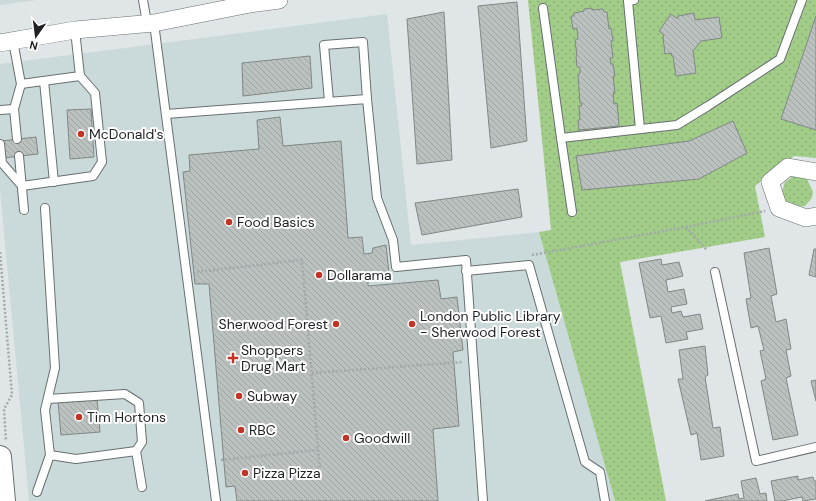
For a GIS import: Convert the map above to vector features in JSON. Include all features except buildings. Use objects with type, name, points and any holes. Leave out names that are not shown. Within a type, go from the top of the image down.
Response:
[{"type":"main road","points":[[0,457],[4,501]]},
{"type":"street","points":[[6,42],[75,30],[151,23],[249,2],[279,0]]},
{"type":"street","points":[[816,172],[788,166],[770,182],[779,208],[806,218],[816,216]]},
{"type":"lane","points":[[143,0],[151,23],[166,114],[216,501]]},
{"type":"lane","points":[[630,0],[640,129]]},
{"type":"lane","points":[[561,138],[677,125],[780,59],[802,0]]},
{"type":"lane","points":[[543,8],[572,212]]},
{"type":"lane","points":[[22,186],[93,176],[102,162],[95,93],[80,76],[75,30]]},
{"type":"lane","points":[[6,42],[21,84],[14,109],[17,139]]},
{"type":"lane","points":[[328,101],[324,45],[364,42],[367,99],[377,198],[393,240],[396,267],[466,260],[483,501]]},
{"type":"lane","points":[[21,84],[80,76]]},
{"type":"lane","points":[[44,81],[54,182]]},
{"type":"lane","points":[[166,114],[367,99]]},
{"type":"lane","points":[[0,110],[14,109]]},
{"type":"lane","points":[[0,144],[2,163],[22,186]]},
{"type":"lane","points":[[19,156],[24,210]]},
{"type":"lane","points":[[37,492],[50,455],[45,410],[55,368],[45,208]]},
{"type":"lane","points":[[466,271],[529,265],[584,462],[600,472],[605,501]]},
{"type":"lane","points":[[715,272],[756,461],[816,447]]},
{"type":"lane","points":[[48,399],[125,394],[139,403],[142,442],[136,451],[142,487]]},
{"type":"lane","points":[[50,455],[76,459],[136,451]]},
{"type":"path","points":[[530,255],[779,208]]},
{"type":"path","points":[[686,226],[707,250]]},
{"type":"path","points":[[0,252],[12,395],[4,409]]},
{"type":"path","points":[[186,272],[302,260],[320,472]]},
{"type":"path","points":[[312,373],[473,361]]},
{"type":"path","points":[[210,460],[224,460],[318,450]]},
{"type":"shaded area","points":[[0,0],[38,0],[0,5]]},
{"type":"shaded area","points":[[387,14],[411,245],[539,232],[615,501],[29,501],[0,190],[0,64]]},
{"type":"green space","points":[[528,0],[816,0],[816,158],[794,156],[755,186],[765,237],[620,262],[666,501],[615,501],[539,232],[551,230]]},
{"type":"green space","points":[[795,175],[807,179],[813,192],[812,198],[805,206],[790,205],[785,201],[781,194],[785,182]]},
{"type":"place","name":"McDonald's","points":[[81,134]]},
{"type":"place","name":"Food Basics","points":[[229,222]]},
{"type":"place","name":"Dollarama","points":[[319,275]]},
{"type":"place","name":"Sherwood Forest","points":[[336,324]]},
{"type":"place","name":"London Public Library - Sherwood Forest","points":[[412,324]]},
{"type":"place","name":"Shoppers Drug Mart","points":[[233,358]]},
{"type":"place","name":"Subway","points":[[239,396]]},
{"type":"place","name":"Tim Hortons","points":[[79,417]]},
{"type":"place","name":"RBC","points":[[241,430]]},
{"type":"place","name":"Goodwill","points":[[346,438]]},
{"type":"place","name":"Pizza Pizza","points":[[245,473]]}]
